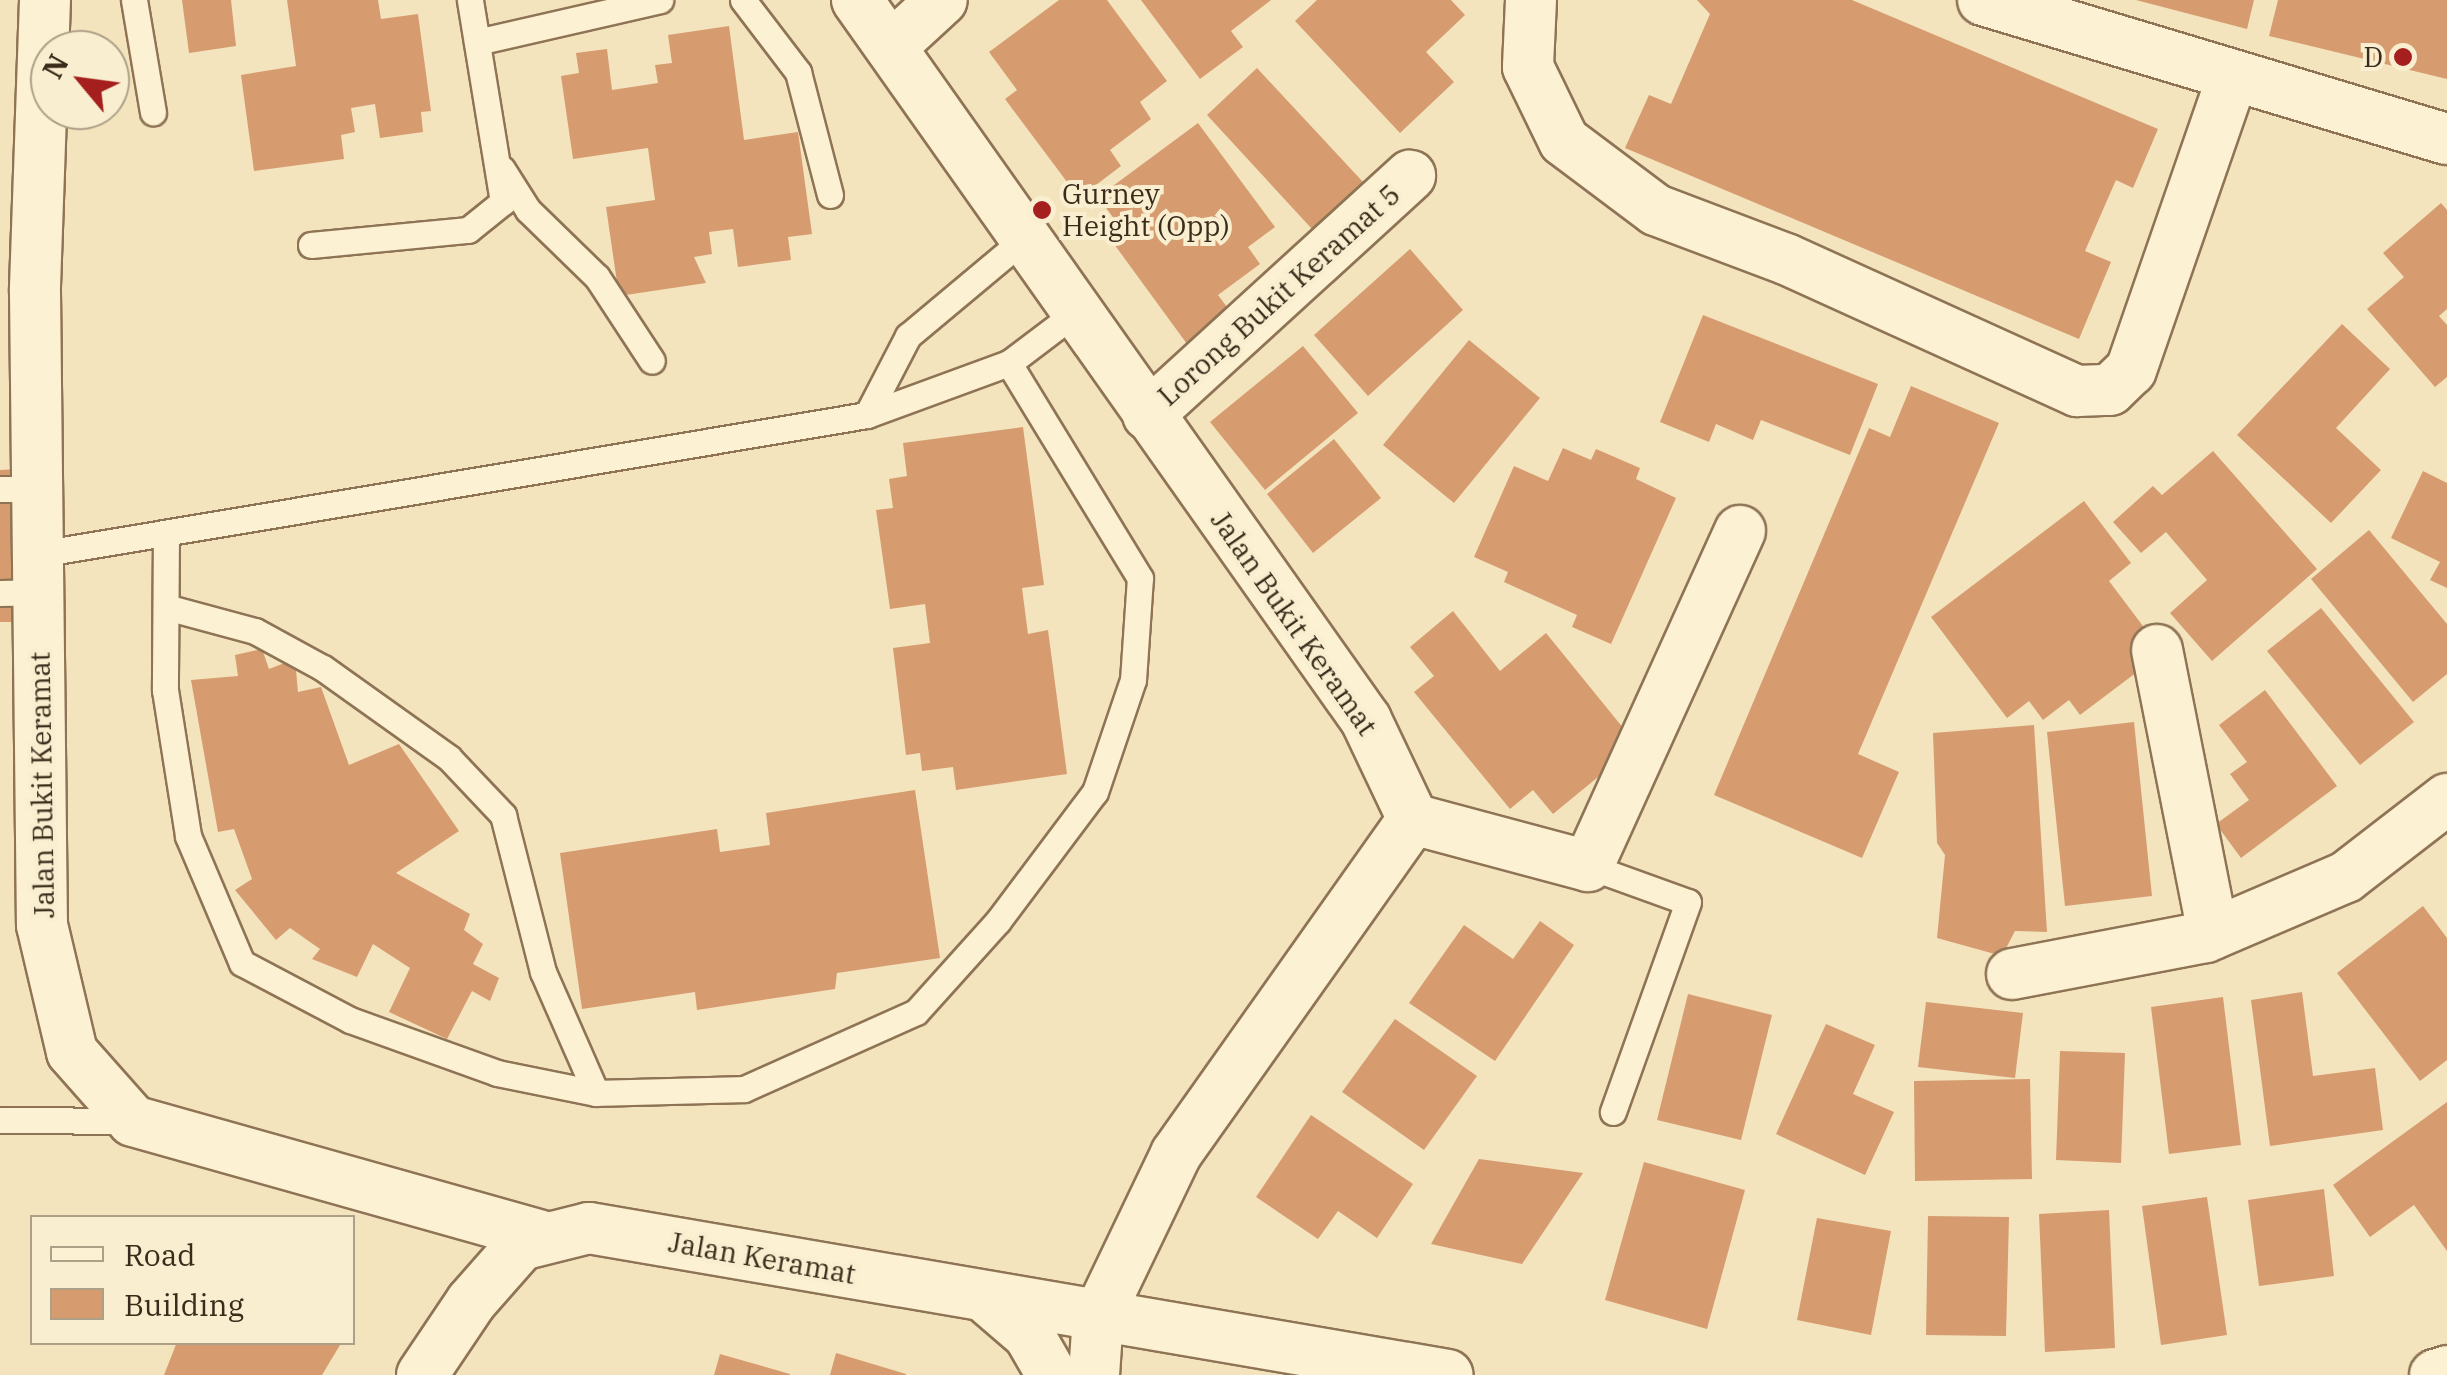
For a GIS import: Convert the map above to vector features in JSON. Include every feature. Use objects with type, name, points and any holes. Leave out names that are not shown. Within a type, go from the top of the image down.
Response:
[{"type":"street","name":"Jalan Bukit Keramat","points":[[45,0],[18,489],[42,925],[72,1052],[133,1121]]},
{"type":"street","name":"Jalan Bukit Keramat","points":[[857,0],[1366,720],[1413,819]]},
{"type":"street","points":[[891,47],[942,0]]},
{"type":"street","points":[[1531,0],[1528,68],[1564,140],[1656,210],[1786,259],[2077,390],[2110,390],[2131,370],[2233,76]]},
{"type":"street","points":[[1983,0],[2054,10],[2233,76],[2447,139]]},
{"type":"street","name":"Lorong Bukit Keramat 5","points":[[1148,415],[1410,176]]},
{"type":"street","points":[[1094,1375],[1098,1317],[1176,1154],[1413,819],[1588,866],[1740,531]]},
{"type":"street","points":[[2157,650],[2214,934]]},
{"type":"street","points":[[2012,974],[2214,934],[2346,876],[2447,798]]},
{"type":"street","points":[[133,1121],[540,1236]]},
{"type":"street","name":"Jalan Keramat","points":[[540,1236],[589,1228],[1414,1373]]},
{"type":"street","points":[[422,1375],[504,1261],[540,1236]]},
{"type":"street","points":[[985,1297],[1029,1335],[1052,1375]]},
{"type":"street","points":[[2435,1375],[2447,1371]]},
{"type":"lane","points":[[134,0],[153,112]]},
{"type":"lane","points":[[311,245],[468,230],[503,202],[470,0]]},
{"type":"lane","points":[[477,42],[660,0]]},
{"type":"lane","points":[[743,0],[798,72],[830,195]]},
{"type":"lane","points":[[496,159],[528,210],[597,277],[652,360]]},
{"type":"lane","points":[[866,415],[908,336],[1024,239]]},
{"type":"lane","points":[[26,580],[166,533],[866,415],[1009,363],[1075,313]]},
{"type":"lane","points":[[166,533],[165,690],[188,836],[242,963],[350,1020],[497,1073],[596,1093],[744,1089],[916,1012],[998,920],[1095,792],[1133,680],[1140,578],[1009,363]]},
{"type":"lane","points":[[166,607],[256,631],[323,668],[449,758],[503,815],[543,972],[596,1093]]},
{"type":"lane","points":[[1588,866],[1688,902],[1613,1112]]},
{"type":"lane","points":[[0,1120],[133,1121]]},
{"type":"building","points":[[182,0],[231,0],[236,46],[189,53]]},
{"type":"building","points":[[287,0],[378,0],[381,19],[418,14],[431,111],[421,112],[423,132],[380,138],[375,104],[351,108],[355,132],[341,135],[344,159],[254,171],[241,75],[296,66]]},
{"type":"building","points":[[1059,0],[1107,0],[1167,81],[1140,102],[1151,119],[1110,150],[1121,166],[1079,198],[1005,99],[1017,90],[989,52]]},
{"type":"building","points":[[1141,0],[1271,0],[1231,31],[1243,47],[1200,79]]},
{"type":"building","points":[[1317,0],[1451,0],[1465,15],[1426,52],[1454,82],[1400,133],[1295,21]]},
{"type":"building","points":[[1697,0],[1852,0],[2158,129],[2133,188],[2116,180],[2085,251],[2111,262],[2079,339],[1625,148],[1649,95],[1671,104],[1710,14]]},
{"type":"building","points":[[2136,0],[2254,0],[2247,29]]},
{"type":"building","name":"D","points":[[2278,0],[2447,0],[2447,79],[2269,36]]},
{"type":"building","points":[[729,26],[744,140],[798,132],[812,234],[788,237],[791,260],[738,267],[733,229],[709,232],[712,254],[694,257],[706,283],[619,296],[606,207],[655,200],[648,148],[573,159],[561,76],[579,73],[576,53],[607,49],[612,90],[658,83],[655,65],[672,63],[668,35]]},
{"type":"building","points":[[1257,68],[1363,182],[1312,229],[1207,115]]},
{"type":"building","points":[[1198,123],[1275,227],[1248,247],[1260,264],[1218,295],[1230,311],[1187,344],[1114,244],[1126,235],[1098,197]]},
{"type":"building","points":[[2441,203],[2447,210],[2447,309],[2439,316],[2447,325],[2447,377],[2435,387],[2367,309],[2404,277],[2383,253]]},
{"type":"building","points":[[1410,249],[1463,310],[1368,396],[1314,335]]},
{"type":"building","points":[[1703,315],[1878,384],[1850,455],[1761,420],[1753,440],[1716,424],[1709,442],[1660,422]]},
{"type":"building","points":[[2342,324],[2390,369],[2336,428],[2381,470],[2331,523],[2237,435]]},
{"type":"building","points":[[1469,340],[1540,398],[1454,503],[1383,445]]},
{"type":"building","points":[[1303,346],[1358,413],[1265,490],[1210,422]]},
{"type":"building","points":[[1911,386],[1999,423],[1858,754],[1899,772],[1862,858],[1714,795],[1869,428],[1890,437]]},
{"type":"building","points":[[1023,427],[1044,585],[1022,588],[1028,634],[1048,630],[1067,774],[956,790],[953,767],[922,771],[920,753],[906,755],[893,648],[930,643],[925,604],[890,609],[876,510],[893,508],[889,479],[907,476],[903,443]]},
{"type":"building","points":[[1334,439],[1381,498],[1313,553],[1267,494]]},
{"type":"building","points":[[1563,448],[1591,460],[1596,449],[1640,468],[1636,479],[1676,498],[1611,644],[1572,627],[1577,615],[1504,582],[1508,572],[1474,557],[1514,466],[1548,481]]},
{"type":"building","points":[[2213,451],[2317,569],[2212,661],[2170,613],[2207,580],[2166,532],[2141,553],[2113,522],[2153,486],[2162,495]]},
{"type":"building","points":[[18,469],[18,622],[0,622],[0,470]]},
{"type":"building","points":[[2423,471],[2447,483],[2447,588],[2430,580],[2440,562],[2391,538]]},
{"type":"building","points":[[2084,501],[2131,563],[2109,581],[2152,638],[2130,655],[2141,669],[2080,715],[2069,700],[2043,720],[2029,701],[2007,718],[1931,617]]},
{"type":"building","points":[[2369,530],[2447,624],[2447,674],[2413,702],[2311,579]]},
{"type":"building","points":[[2321,608],[2414,722],[2360,765],[2267,651]]},
{"type":"building","points":[[1453,611],[1500,671],[1546,633],[1637,745],[1553,814],[1533,790],[1510,809],[1414,692],[1434,676],[1410,647]]},
{"type":"building","points":[[262,649],[269,669],[295,659],[298,692],[321,687],[349,765],[399,744],[459,831],[396,873],[470,914],[464,930],[483,944],[473,964],[499,978],[490,1001],[472,991],[447,1039],[389,1012],[410,968],[373,944],[357,977],[312,959],[320,949],[290,928],[276,940],[235,890],[252,879],[234,829],[218,832],[191,680],[238,676],[235,655]]},
{"type":"building","points":[[2265,690],[2337,786],[2241,858],[2216,824],[2249,800],[2230,774],[2247,762],[2219,725]]},
{"type":"building","points":[[2134,722],[2152,896],[2065,906],[2047,732]]},
{"type":"building","points":[[2034,725],[2047,932],[2015,931],[2002,956],[1937,938],[1945,855],[1937,843],[1933,733]]},
{"type":"building","points":[[915,790],[940,958],[837,973],[835,989],[697,1010],[695,992],[582,1009],[560,853],[717,829],[720,852],[770,845],[766,813]]},
{"type":"building","points":[[2423,906],[2447,938],[2447,1060],[2420,1081],[2337,973]]},
{"type":"building","points":[[1540,921],[1574,945],[1495,1061],[1409,1003],[1464,925],[1513,959]]},
{"type":"building","points":[[2302,992],[2313,1076],[2375,1068],[2383,1130],[2270,1146],[2251,1000]]},
{"type":"building","points":[[1688,994],[1772,1015],[1741,1140],[1657,1120]]},
{"type":"building","points":[[2223,997],[2241,1145],[2169,1154],[2151,1007]]},
{"type":"building","points":[[1926,1002],[2023,1013],[2015,1078],[1918,1067]]},
{"type":"building","points":[[1395,1019],[1477,1076],[1424,1150],[1342,1092]]},
{"type":"building","points":[[1826,1024],[1875,1045],[1853,1094],[1894,1112],[1865,1175],[1776,1134]]},
{"type":"building","points":[[2060,1051],[2125,1053],[2121,1163],[2056,1160]]},
{"type":"building","points":[[2030,1079],[2032,1179],[1915,1181],[1914,1081]]},
{"type":"building","points":[[2447,1102],[2447,1251],[2414,1205],[2370,1237],[2333,1185]]},
{"type":"building","points":[[1311,1115],[1413,1184],[1377,1238],[1338,1211],[1318,1239],[1256,1197]]},
{"type":"building","points":[[1479,1159],[1583,1173],[1522,1264],[1431,1244]]},
{"type":"building","points":[[1644,1162],[1745,1190],[1707,1329],[1605,1300]]},
{"type":"building","points":[[2324,1189],[2334,1276],[2259,1286],[2248,1200]]},
{"type":"building","points":[[2207,1197],[2227,1335],[2161,1345],[2142,1206]]},
{"type":"building","points":[[2109,1210],[2115,1348],[2045,1352],[2039,1214]]},
{"type":"building","points":[[1928,1216],[2009,1217],[2006,1336],[1926,1335]]},
{"type":"building","points":[[1817,1218],[1891,1231],[1871,1335],[1797,1320]]},
{"type":"building","points":[[176,1345],[340,1345],[322,1375],[164,1375]]},
{"type":"building","points":[[836,1353],[906,1374],[906,1375],[830,1375]]},
{"type":"building","points":[[720,1354],[790,1374],[790,1375],[714,1375]]},
{"type":"place","name":"D","points":[[2403,57]]},
{"type":"place","name":"Gurney Height (Opp)","points":[[1042,210]]}]
